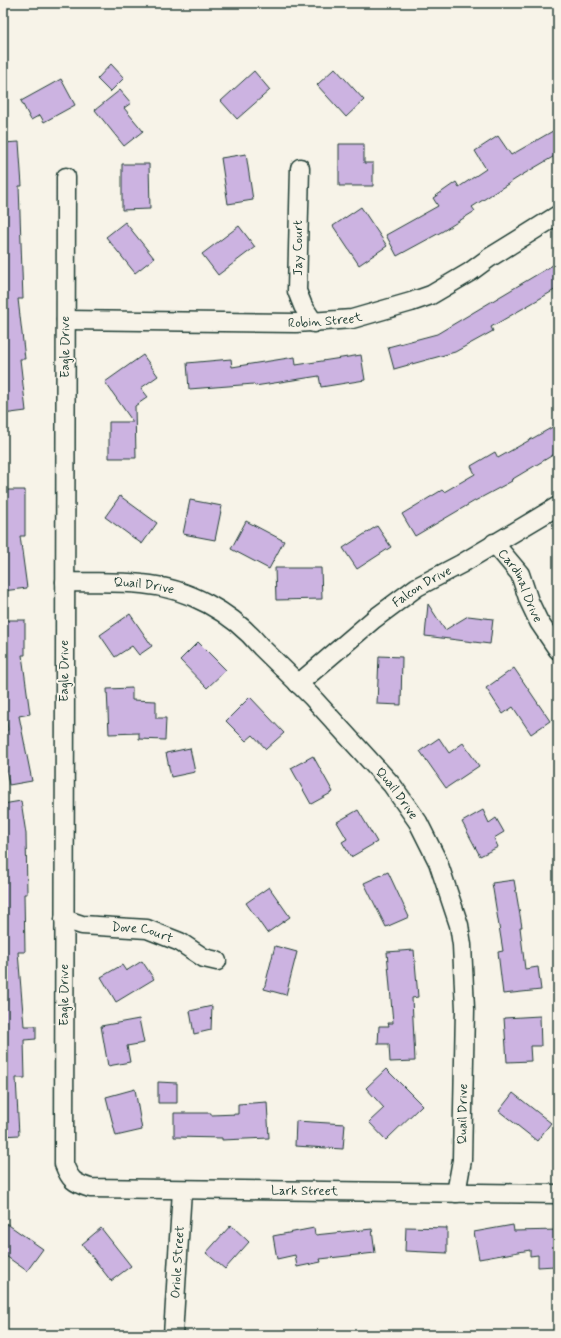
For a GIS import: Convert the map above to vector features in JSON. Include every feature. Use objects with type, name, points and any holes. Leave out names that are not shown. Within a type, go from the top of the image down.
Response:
[{"type":"street","name":"Jay Court","points":[[300,168],[297,292],[303,306],[314,323]]},
{"type":"street","name":"Eagle Drive","points":[[64,1164],[66,177]]},
{"type":"street","name":"Robin Street","points":[[66,320],[314,323],[352,319],[411,302],[431,294],[470,272],[489,258],[558,215]]},
{"type":"street","name":"Falcon Drive","points":[[298,684],[374,618],[416,587],[461,564],[558,506]]},
{"type":"street","name":"Cardinal Drive","points":[[494,543],[520,574],[529,601],[539,622],[558,650]]},
{"type":"street","name":"Quail Drive","points":[[65,582],[142,584],[184,593],[205,602],[229,616],[247,629],[387,779],[418,822],[438,862],[459,925],[462,945],[466,1009],[462,1160],[456,1193]]},
{"type":"street","name":"Dove Court","points":[[64,919],[82,925],[147,929],[180,942],[204,958],[217,961]]},
{"type":"street","name":"Lark Street","points":[[64,1164],[69,1177],[79,1185],[90,1188],[558,1194]]},
{"type":"street","name":"Oriole Street","points":[[173,1335],[182,1190]]},
{"type":"building","points":[[111,64],[124,78],[110,92],[97,79]]},
{"type":"building","points":[[335,68],[364,100],[346,117],[317,85]]},
{"type":"building","points":[[254,71],[270,90],[237,119],[221,101]]},
{"type":"building","points":[[61,79],[75,105],[44,122],[40,115],[31,120],[21,101]]},
{"type":"building","points":[[120,90],[131,103],[124,108],[143,131],[124,146],[95,110]]},
{"type":"building","points":[[558,128],[558,154],[472,207],[475,211],[443,231],[397,256],[386,235],[438,206],[433,198],[456,182],[459,187],[486,169],[475,151],[498,136],[511,155]]},
{"type":"building","points":[[19,142],[22,186],[19,186],[23,299],[18,299],[25,359],[20,359],[26,411],[3,414],[3,143]]},
{"type":"building","points":[[339,144],[364,144],[364,163],[373,163],[373,186],[339,186]]},
{"type":"building","points":[[246,154],[253,200],[228,204],[221,158]]},
{"type":"building","points":[[122,164],[149,164],[150,209],[122,210]]},
{"type":"building","points":[[361,207],[387,246],[359,265],[333,226]]},
{"type":"building","points":[[125,222],[154,258],[135,273],[106,237]]},
{"type":"building","points":[[239,226],[255,247],[218,275],[202,254]]},
{"type":"building","points":[[558,262],[558,288],[491,327],[493,331],[455,352],[394,369],[388,347],[437,334]]},
{"type":"building","points":[[143,355],[158,376],[141,388],[148,397],[135,406],[136,458],[109,458],[109,422],[133,422],[105,382]]},
{"type":"building","points":[[361,355],[365,380],[321,387],[319,376],[255,386],[254,384],[189,389],[187,363],[231,359],[232,367],[295,357],[296,365]]},
{"type":"building","points":[[558,424],[558,452],[511,480],[512,481],[415,536],[402,514],[442,490],[444,492],[475,474],[471,466],[495,452],[498,458]]},
{"type":"building","points":[[3,490],[25,490],[25,536],[20,536],[27,588],[3,591]]},
{"type":"building","points":[[120,496],[157,523],[142,544],[105,517]]},
{"type":"building","points":[[190,500],[222,506],[215,540],[183,534]]},
{"type":"building","points":[[246,521],[284,541],[269,569],[231,549]]},
{"type":"building","points":[[377,526],[391,547],[357,569],[343,548]]},
{"type":"building","points":[[275,568],[321,568],[322,599],[276,600]]},
{"type":"building","points":[[428,604],[445,630],[468,616],[493,619],[490,644],[425,636]]},
{"type":"building","points":[[130,614],[152,646],[139,655],[132,646],[115,657],[100,635]]},
{"type":"building","points":[[3,620],[25,620],[25,655],[22,655],[30,714],[19,716],[32,781],[9,785],[3,753],[3,731],[8,730],[3,696]]},
{"type":"building","points":[[198,642],[226,670],[207,688],[180,660]]},
{"type":"building","points":[[379,656],[402,657],[401,705],[377,704]]},
{"type":"building","points":[[514,668],[550,721],[531,734],[513,707],[503,714],[486,688]]},
{"type":"building","points":[[132,688],[132,700],[156,701],[156,718],[166,718],[165,740],[139,739],[139,733],[109,734],[107,689]]},
{"type":"building","points":[[250,697],[284,733],[266,749],[253,735],[246,741],[226,721]]},
{"type":"building","points":[[439,738],[449,753],[463,743],[479,766],[446,788],[420,751]]},
{"type":"building","points":[[190,748],[195,772],[171,777],[166,753]]},
{"type":"building","points":[[313,756],[333,792],[311,804],[291,768]]},
{"type":"building","points":[[21,801],[26,834],[27,894],[24,894],[25,952],[18,952],[24,1026],[36,1026],[36,1039],[24,1040],[25,1078],[16,1078],[19,1135],[3,1136],[3,804]]},
{"type":"building","points":[[358,810],[377,842],[351,857],[342,842],[347,839],[337,822]]},
{"type":"building","points":[[483,810],[489,823],[496,818],[504,832],[494,838],[498,847],[480,856],[462,822]]},
{"type":"building","points":[[388,872],[409,917],[386,927],[364,883]]},
{"type":"building","points":[[514,880],[522,927],[520,927],[525,969],[538,967],[541,990],[503,994],[498,952],[503,951],[492,883]]},
{"type":"building","points":[[269,887],[290,917],[267,933],[246,903]]},
{"type":"building","points":[[275,946],[297,952],[286,995],[264,989]]},
{"type":"building","points":[[414,950],[418,997],[412,998],[415,1061],[390,1062],[389,1044],[378,1044],[379,1026],[389,1026],[388,1023],[393,1023],[387,952]]},
{"type":"building","points":[[142,961],[154,979],[116,1002],[101,977],[122,965],[126,971]]},
{"type":"building","points":[[212,1006],[211,1030],[194,1034],[190,1011]]},
{"type":"building","points":[[540,1016],[541,1046],[530,1046],[531,1061],[507,1062],[504,1018]]},
{"type":"building","points":[[139,1019],[144,1043],[127,1046],[130,1062],[108,1066],[101,1026]]},
{"type":"building","points":[[386,1069],[422,1105],[386,1140],[369,1122],[384,1108],[366,1088]]},
{"type":"building","points":[[158,1082],[177,1083],[177,1103],[158,1103]]},
{"type":"building","points":[[135,1089],[142,1130],[116,1136],[106,1097]]},
{"type":"building","points":[[513,1093],[551,1123],[537,1141],[499,1111]]},
{"type":"building","points":[[267,1102],[269,1138],[222,1140],[222,1138],[174,1137],[174,1113],[211,1113],[211,1115],[238,1114],[238,1104]]},
{"type":"building","points":[[296,1121],[345,1124],[343,1149],[295,1146]]},
{"type":"building","points":[[3,1221],[43,1249],[27,1271],[3,1254]]},
{"type":"building","points":[[231,1225],[249,1242],[225,1269],[206,1253]]},
{"type":"building","points":[[513,1225],[514,1231],[558,1230],[558,1255],[554,1256],[555,1266],[538,1267],[538,1255],[530,1256],[530,1250],[479,1259],[474,1232]]},
{"type":"building","points":[[406,1227],[447,1228],[447,1253],[405,1251]]},
{"type":"building","points":[[101,1228],[131,1266],[111,1281],[82,1244]]},
{"type":"building","points":[[314,1228],[315,1235],[372,1229],[375,1253],[320,1259],[321,1262],[297,1267],[295,1255],[277,1259],[273,1236]]}]
